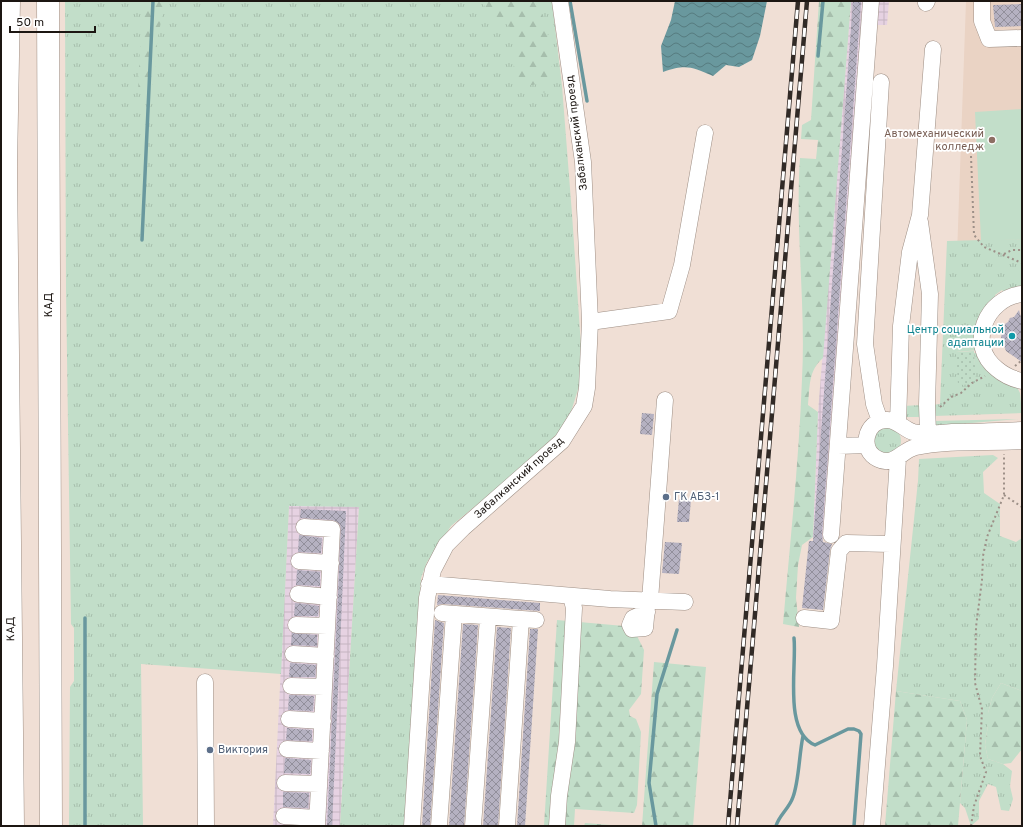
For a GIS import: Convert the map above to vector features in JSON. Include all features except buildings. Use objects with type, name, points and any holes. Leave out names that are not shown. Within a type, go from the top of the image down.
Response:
[{"type":"highway","name":"КАД","points":[[9,1],[6,166],[6,586],[7,728],[13,826]]},
{"type":"highway","name":"КАД","points":[[48,1],[51,826]]},
{"type":"street","name":"Забалканский проезд","points":[[412,826],[429,584],[433,570],[446,545],[463,528],[562,441],[584,406],[587,388],[590,322],[583,162],[560,1]]},
{"type":"street","points":[[831,535],[872,1]]},
{"type":"street","points":[[982,1],[982,21],[989,39],[1022,38]]},
{"type":"street","points":[[898,423],[901,326],[910,252],[920,215],[933,49]]},
{"type":"street","points":[[880,421],[874,404],[865,344],[881,82]]},
{"type":"street","points":[[590,322],[669,311],[682,264],[704,133]]},
{"type":"street","points":[[920,215],[930,294],[927,410],[928,433]]},
{"type":"street","points":[[1022,294],[1011,296],[997,304],[987,316],[984,323],[982,338],[983,350],[997,369],[1022,381]]},
{"type":"street","points":[[648,606],[666,400]]},
{"type":"street","points":[[1022,430],[928,433],[913,432],[893,420],[880,421],[870,428],[867,433],[867,445],[873,456],[879,460],[892,461],[898,458],[905,451],[929,445],[1022,441]]},
{"type":"street","points":[[838,446],[867,445]]},
{"type":"street","points":[[872,826],[885,666],[891,544],[898,458]]},
{"type":"street","points":[[284,816],[317,822],[332,529],[304,527]]},
{"type":"street","points":[[804,618],[831,621],[839,551],[846,543],[891,544]]},
{"type":"street","points":[[300,561],[331,563]]},
{"type":"street","points":[[429,584],[571,596],[648,606],[685,602]]},
{"type":"street","points":[[298,594],[329,597]]},
{"type":"street","points":[[557,826],[559,796],[567,734],[574,608],[571,596]]},
{"type":"street","points":[[439,826],[448,614],[528,619],[508,826]]},
{"type":"street","points":[[473,826],[488,617]]},
{"type":"street","points":[[296,625],[327,626]]},
{"type":"street","points":[[293,654],[326,656]]},
{"type":"street","points":[[205,682],[206,826]]},
{"type":"street","points":[[291,686],[324,686]]},
{"type":"street","points":[[289,719],[322,720]]},
{"type":"street","points":[[287,749],[321,751]]},
{"type":"street","points":[[285,783],[319,784]]},
{"type":"path","points":[[971,156],[974,235],[984,247],[1004,254],[1022,263]]},
{"type":"path","points":[[1004,254],[1012,250],[1022,250]]},
{"type":"path","points":[[927,410],[936,409],[951,397],[961,393],[972,383],[997,369]]},
{"type":"path","points":[[971,826],[974,806],[986,772],[980,756],[982,709],[975,683],[974,654],[982,580],[982,556],[987,537],[1004,495],[1004,452]]},
{"type":"path","points":[[1004,495],[1022,507]]},
{"type":"shaded area","points":[[851,1],[889,1],[887,25],[874,25],[836,539],[813,537],[818,412]]},
{"type":"shaded area","name":"Автомеханический колледж","points":[[966,1],[1022,1],[1022,279],[956,283]]},
{"type":"shaded area","points":[[289,506],[359,506],[340,826],[273,826]]},
{"type":"green space","points":[[65,1],[552,1],[562,86],[572,214],[581,346],[580,383],[570,415],[560,431],[524,466],[451,526],[427,562],[421,578],[406,826],[340,826],[359,507],[289,506],[281,674],[141,664],[143,826],[69,826],[70,687],[74,681],[74,628],[71,624],[66,290]]},
{"type":"green space","points":[[142,1],[163,1],[155,75],[150,92],[138,92]]},
{"type":"green space","points":[[483,1],[533,1],[536,3],[546,24],[552,60],[552,83],[544,93],[536,84],[525,87],[514,76],[513,70],[517,52],[516,33],[508,25],[487,13]]},
{"type":"green space","points":[[819,1],[851,1],[823,358],[818,363],[812,374],[809,392],[808,405],[818,412],[813,537],[802,545],[798,565],[796,598],[799,627],[783,624],[801,410],[803,324],[799,213],[800,158],[816,159],[818,140],[801,139],[802,125],[811,120]]},
{"type":"green space","points":[[1022,109],[1022,239],[981,241],[975,112]]},
{"type":"green space","points":[[1022,239],[1022,290],[1005,293],[1002,290],[995,295],[996,299],[980,350],[956,352],[975,384],[974,353],[981,353],[1016,385],[1020,393],[1022,413],[934,416],[932,405],[940,404],[947,241]]},
{"type":"green space","points":[[974,351],[976,384],[958,385],[956,352]]},
{"type":"green space","points":[[922,405],[922,417],[906,417],[902,406]]},
{"type":"green space","points":[[1019,419],[937,426],[934,421]]},
{"type":"green space","points":[[887,427],[897,431],[901,441],[897,451],[887,455],[877,451],[873,441],[877,431]]},
{"type":"green space","points":[[993,455],[998,458],[983,472],[984,493],[1000,504],[1000,536],[1016,542],[1022,538],[1022,691],[1001,683],[992,698],[988,713],[985,745],[988,759],[1003,764],[1012,771],[1010,786],[1013,799],[1009,811],[1001,810],[996,787],[988,784],[979,801],[979,819],[971,826],[965,808],[960,803],[967,720],[960,701],[896,691],[919,459]]},
{"type":"green space","points":[[557,620],[624,626],[635,632],[644,650],[641,694],[629,710],[630,716],[636,719],[641,732],[637,805],[634,813],[575,809],[574,826],[544,826]]},
{"type":"green space","points":[[654,662],[706,667],[693,826],[642,826]]},
{"type":"green space","points":[[1001,683],[1022,691],[1022,749],[1011,763],[1003,764],[988,759],[985,745],[988,713],[992,698]]},
{"type":"green space","points":[[896,691],[960,701],[967,720],[958,826],[885,826]]},
{"type":"green space","points":[[585,823],[623,826],[584,826]]},
{"type":"water","points":[[675,1],[767,1],[760,36],[752,60],[739,67],[726,65],[713,76],[699,70],[684,67],[663,72],[661,46],[671,20]]},
{"type":"waterway","points":[[142,240],[153,1]]},
{"type":"waterway","points":[[570,1],[587,101]]},
{"type":"waterway","points":[[818,56],[823,1]]},
{"type":"waterway","points":[[85,618],[85,826]]},
{"type":"waterway","points":[[656,826],[649,783],[657,694],[677,630]]},
{"type":"waterway","points":[[794,638],[795,713],[799,727],[805,738],[815,745],[848,729],[854,729],[859,731],[861,734],[854,826]]},
{"type":"waterway","points":[[776,826],[789,805],[795,791],[803,736]]},
{"type":"railway","points":[[728,826],[798,1]]},
{"type":"railway","points":[[737,826],[807,1]]},
{"type":"place","name":"Автомеханический колледж","points":[[992,140]]},
{"type":"place","name":"Центр социальной адаптации","points":[[1012,336]]},
{"type":"place","name":"ГК АБЗ-1","points":[[666,497]]},
{"type":"place","name":"Виктория","points":[[210,750]]}]
